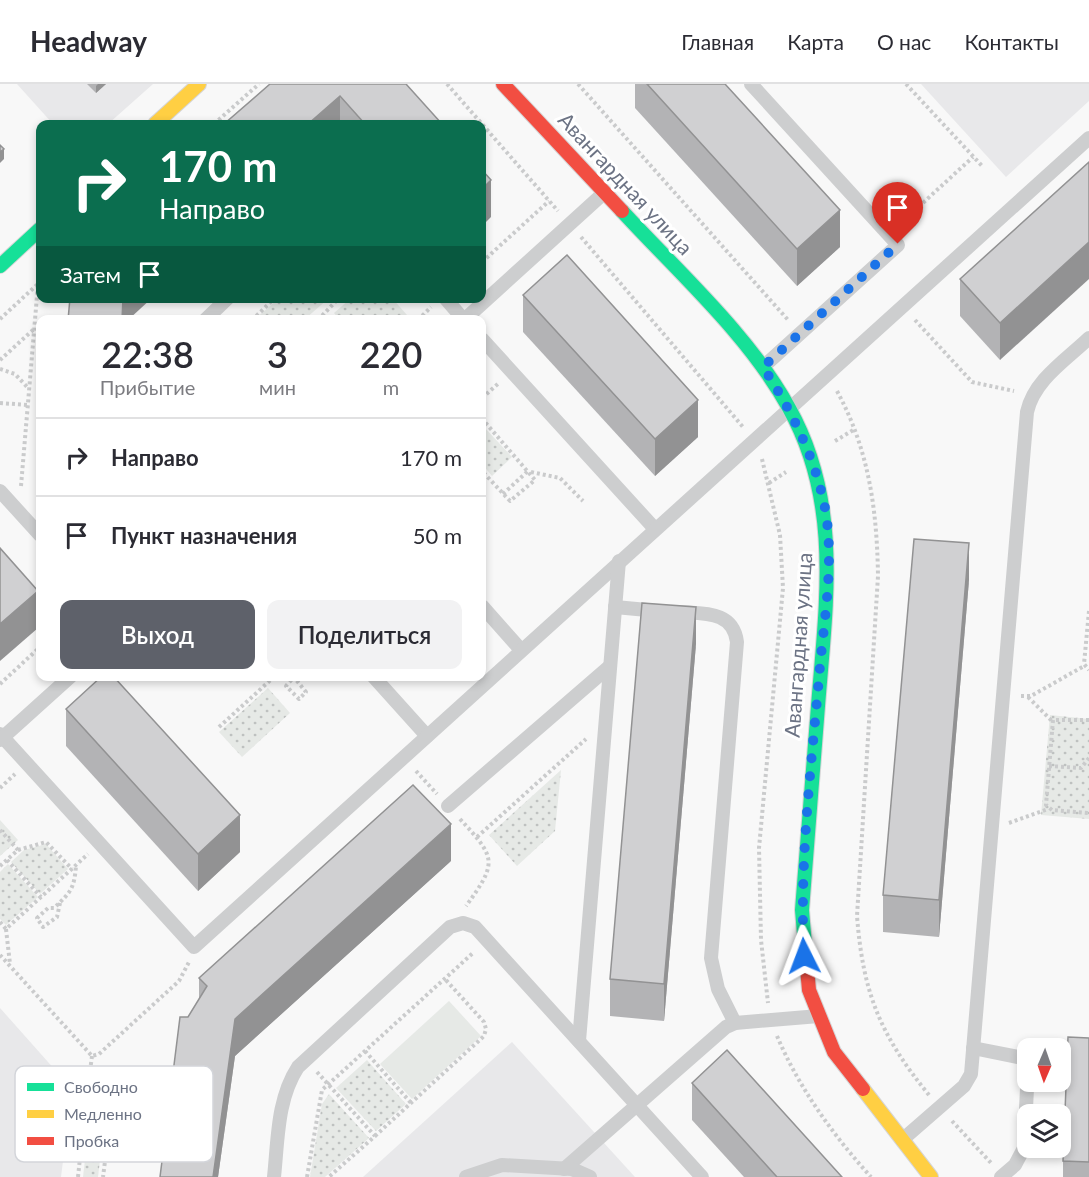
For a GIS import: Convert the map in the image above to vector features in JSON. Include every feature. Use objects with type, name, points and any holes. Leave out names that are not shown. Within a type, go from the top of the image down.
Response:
[{"type":"street","points":[[159,120],[199,84]]},
{"type":"street","name":"Авангардная улица","points":[[503,84],[749,348],[789,407],[806,442],[824,504],[829,568],[802,910],[810,990],[834,1052],[931,1177]]},
{"type":"street","points":[[0,266],[36,233]]},
{"type":"lane","points":[[751,84],[898,244],[763,367]]},
{"type":"lane","points":[[65,681],[1,737],[194,947],[1089,138]]},
{"type":"lane","points":[[486,300],[605,192]]},
{"type":"lane","points":[[210,315],[223,303]]},
{"type":"lane","points":[[449,303],[460,315]]},
{"type":"lane","points":[[470,315],[483,303]]},
{"type":"lane","points":[[901,1141],[964,1086],[970,1074],[1028,412],[1033,395],[1041,382],[1089,339]]},
{"type":"lane","points":[[486,343],[655,529]]},
{"type":"lane","points":[[0,491],[36,531]]},
{"type":"lane","points":[[579,1041],[619,561]]},
{"type":"lane","points":[[615,607],[719,616],[728,620],[736,633],[711,958],[718,989],[735,1023]]},
{"type":"lane","points":[[486,611],[521,650]]},
{"type":"lane","points":[[448,806],[610,666]]},
{"type":"lane","points":[[378,681],[427,736]]},
{"type":"lane","points":[[273,1177],[282,1104],[292,1075],[304,1058],[450,927],[469,924],[487,940],[702,1177]]},
{"type":"lane","points":[[564,1169],[718,1032],[735,1023],[819,1016]]},
{"type":"lane","points":[[973,1048],[1017,1057]]},
{"type":"lane","points":[[1071,1048],[1089,1048]]},
{"type":"lane","points":[[1001,1177],[1018,1161],[1024,1148],[1027,1092]]},
{"type":"lane","points":[[466,1177],[502,1165],[564,1169],[578,1171],[591,1177]]},
{"type":"path","points":[[218,120],[259,84]]},
{"type":"path","points":[[906,84],[983,167]]},
{"type":"path","points":[[889,234],[974,157]]},
{"type":"path","points":[[486,258],[549,201]]},
{"type":"path","points":[[0,319],[36,286]]},
{"type":"path","points":[[19,512],[37,303]]},
{"type":"path","points":[[257,315],[270,303]]},
{"type":"path","points":[[323,315],[334,303]]},
{"type":"path","points":[[903,307],[972,382],[1033,395]]},
{"type":"path","points":[[0,360],[34,328]]},
{"type":"path","points":[[0,369],[15,374],[29,390]]},
{"type":"path","points":[[1,404],[28,405]]},
{"type":"path","points":[[486,425],[530,471],[535,481],[513,500],[508,500],[486,475]]},
{"type":"path","points":[[503,494],[530,471]]},
{"type":"path","points":[[530,471],[560,478],[583,501]]},
{"type":"path","points":[[1084,666],[1089,611]]},
{"type":"path","points":[[0,684],[36,651]]},
{"type":"path","points":[[1003,695],[1028,697],[1084,666]]},
{"type":"path","points":[[1084,666],[1089,670]]},
{"type":"path","points":[[219,728],[270,681]]},
{"type":"path","points":[[290,681],[286,686],[299,699],[306,692],[296,681]]},
{"type":"path","points":[[1028,697],[1053,722]]},
{"type":"path","points":[[1048,809],[1053,722],[1058,718],[1089,720]]},
{"type":"path","points":[[477,837],[584,740],[604,737]]},
{"type":"path","points":[[403,757],[487,849],[487,874],[450,927]]},
{"type":"path","points":[[1049,766],[1079,768],[1089,758]]},
{"type":"path","points":[[992,822],[1015,822],[1048,809],[1089,813]]},
{"type":"path","points":[[0,830],[18,850]]},
{"type":"path","points":[[0,866],[18,850],[46,842],[72,869]]},
{"type":"path","points":[[6,929],[100,844]]},
{"type":"path","points":[[7,860],[41,897]]},
{"type":"path","points":[[60,903],[57,917],[43,927],[37,921],[37,917],[48,908],[54,908],[73,889],[76,865]]},
{"type":"path","points":[[0,922],[6,929],[10,966]]},
{"type":"path","points":[[307,1177],[320,1094],[328,1084],[487,940]]},
{"type":"path","points":[[92,1056],[99,1054],[179,981],[186,971],[194,947]]},
{"type":"path","points":[[0,955],[92,1056],[91,1066]]},
{"type":"path","points":[[329,1177],[486,1032],[484,1022],[444,979]]},
{"type":"path","points":[[364,1051],[411,1103]]},
{"type":"path","points":[[304,1058],[375,1136]]},
{"type":"path","points":[[78,1177],[80,1162]]},
{"type":"path","points":[[103,1177],[105,1162]]},
{"type":"shaded area","points":[[17,84],[153,84],[112,120],[49,120]]},
{"type":"shaded area","points":[[921,84],[1089,84],[1089,101],[1006,177]]},
{"type":"shaded area","points":[[273,303],[323,303],[310,315],[260,315]]},
{"type":"shaded area","points":[[345,303],[396,303],[407,315],[336,315],[334,313]]},
{"type":"shaded area","points":[[486,429],[512,457],[492,476],[486,469]]},
{"type":"shaded area","points":[[268,688],[290,713],[242,757],[219,732]]},
{"type":"shaded area","points":[[1050,715],[1089,719],[1089,819],[1041,815]]},
{"type":"shaded area","points":[[561,770],[555,831],[517,866],[489,835]]},
{"type":"shaded area","points":[[0,820],[18,840],[0,856]]},
{"type":"shaded area","points":[[46,844],[68,869],[40,894],[11,862],[24,850]]},
{"type":"shaded area","points":[[8,864],[38,897],[6,925],[0,919],[0,872]]},
{"type":"shaded area","points":[[449,1001],[481,1036],[412,1099],[380,1064]]},
{"type":"shaded area","points":[[0,1008],[52,1066],[15,1066],[15,1162],[63,1162],[61,1177],[0,1177]]},
{"type":"shaded area","points":[[512,1042],[635,1177],[363,1177]]},
{"type":"shaded area","points":[[367,1060],[406,1104],[376,1131],[336,1088]]},
{"type":"shaded area","points":[[329,1094],[369,1138],[325,1177],[310,1177],[322,1104]]},
{"type":"shaded area","points":[[85,1162],[100,1162],[98,1177],[83,1177]]},
{"type":"building","points":[[270,84],[406,84],[438,120],[361,120],[340,96],[313,120],[229,120]]},
{"type":"building","points":[[647,84],[725,84],[840,210],[797,249]]},
{"type":"building","points":[[1089,162],[1089,242],[1000,323],[960,279]]},
{"type":"building","points":[[486,174],[491,180],[486,185]]},
{"type":"building","points":[[567,255],[698,400],[655,439],[523,295]]},
{"type":"building","points":[[70,303],[123,303],[122,315],[68,315]]},
{"type":"building","points":[[914,539],[969,543],[939,900],[883,895]]},
{"type":"building","points":[[0,548],[36,589],[36,593],[0,624]]},
{"type":"building","points":[[642,603],[696,607],[664,984],[610,979]]},
{"type":"building","points":[[97,681],[118,681],[240,815],[198,854],[66,709]]},
{"type":"building","points":[[413,785],[451,824],[235,1019],[213,1177],[160,1177],[162,1162],[213,1162],[213,1066],[174,1066],[180,1017],[188,1017],[207,986],[199,978]]},
{"type":"building","points":[[1068,1037],[1089,1038],[1089,1162],[1063,1161],[1063,1158],[1071,1158],[1071,1104],[1065,1104],[1066,1092],[1071,1092],[1071,1038]]},
{"type":"building","points":[[727,1050],[842,1177],[777,1177],[692,1083]]},
{"type":"traffic: fast","points":[[622,211],[712,305],[773,381],[806,444],[817,480],[824,517],[826,591],[802,910],[806,957]]},
{"type":"traffic: fast","points":[[0,266],[36,233]]},
{"type":"traffic: slow","points":[[159,120],[199,84]]},
{"type":"traffic: slow","points":[[863,1089],[931,1177]]},
{"type":"traffic: jam","points":[[503,84],[622,211]]},
{"type":"traffic: jam","points":[[806,957],[809,990],[834,1052],[863,1089]]},
{"type":"route","points":[[804,956],[802,910],[807,819],[829,568],[824,504],[806,442],[789,407],[763,367],[898,244]]}]
